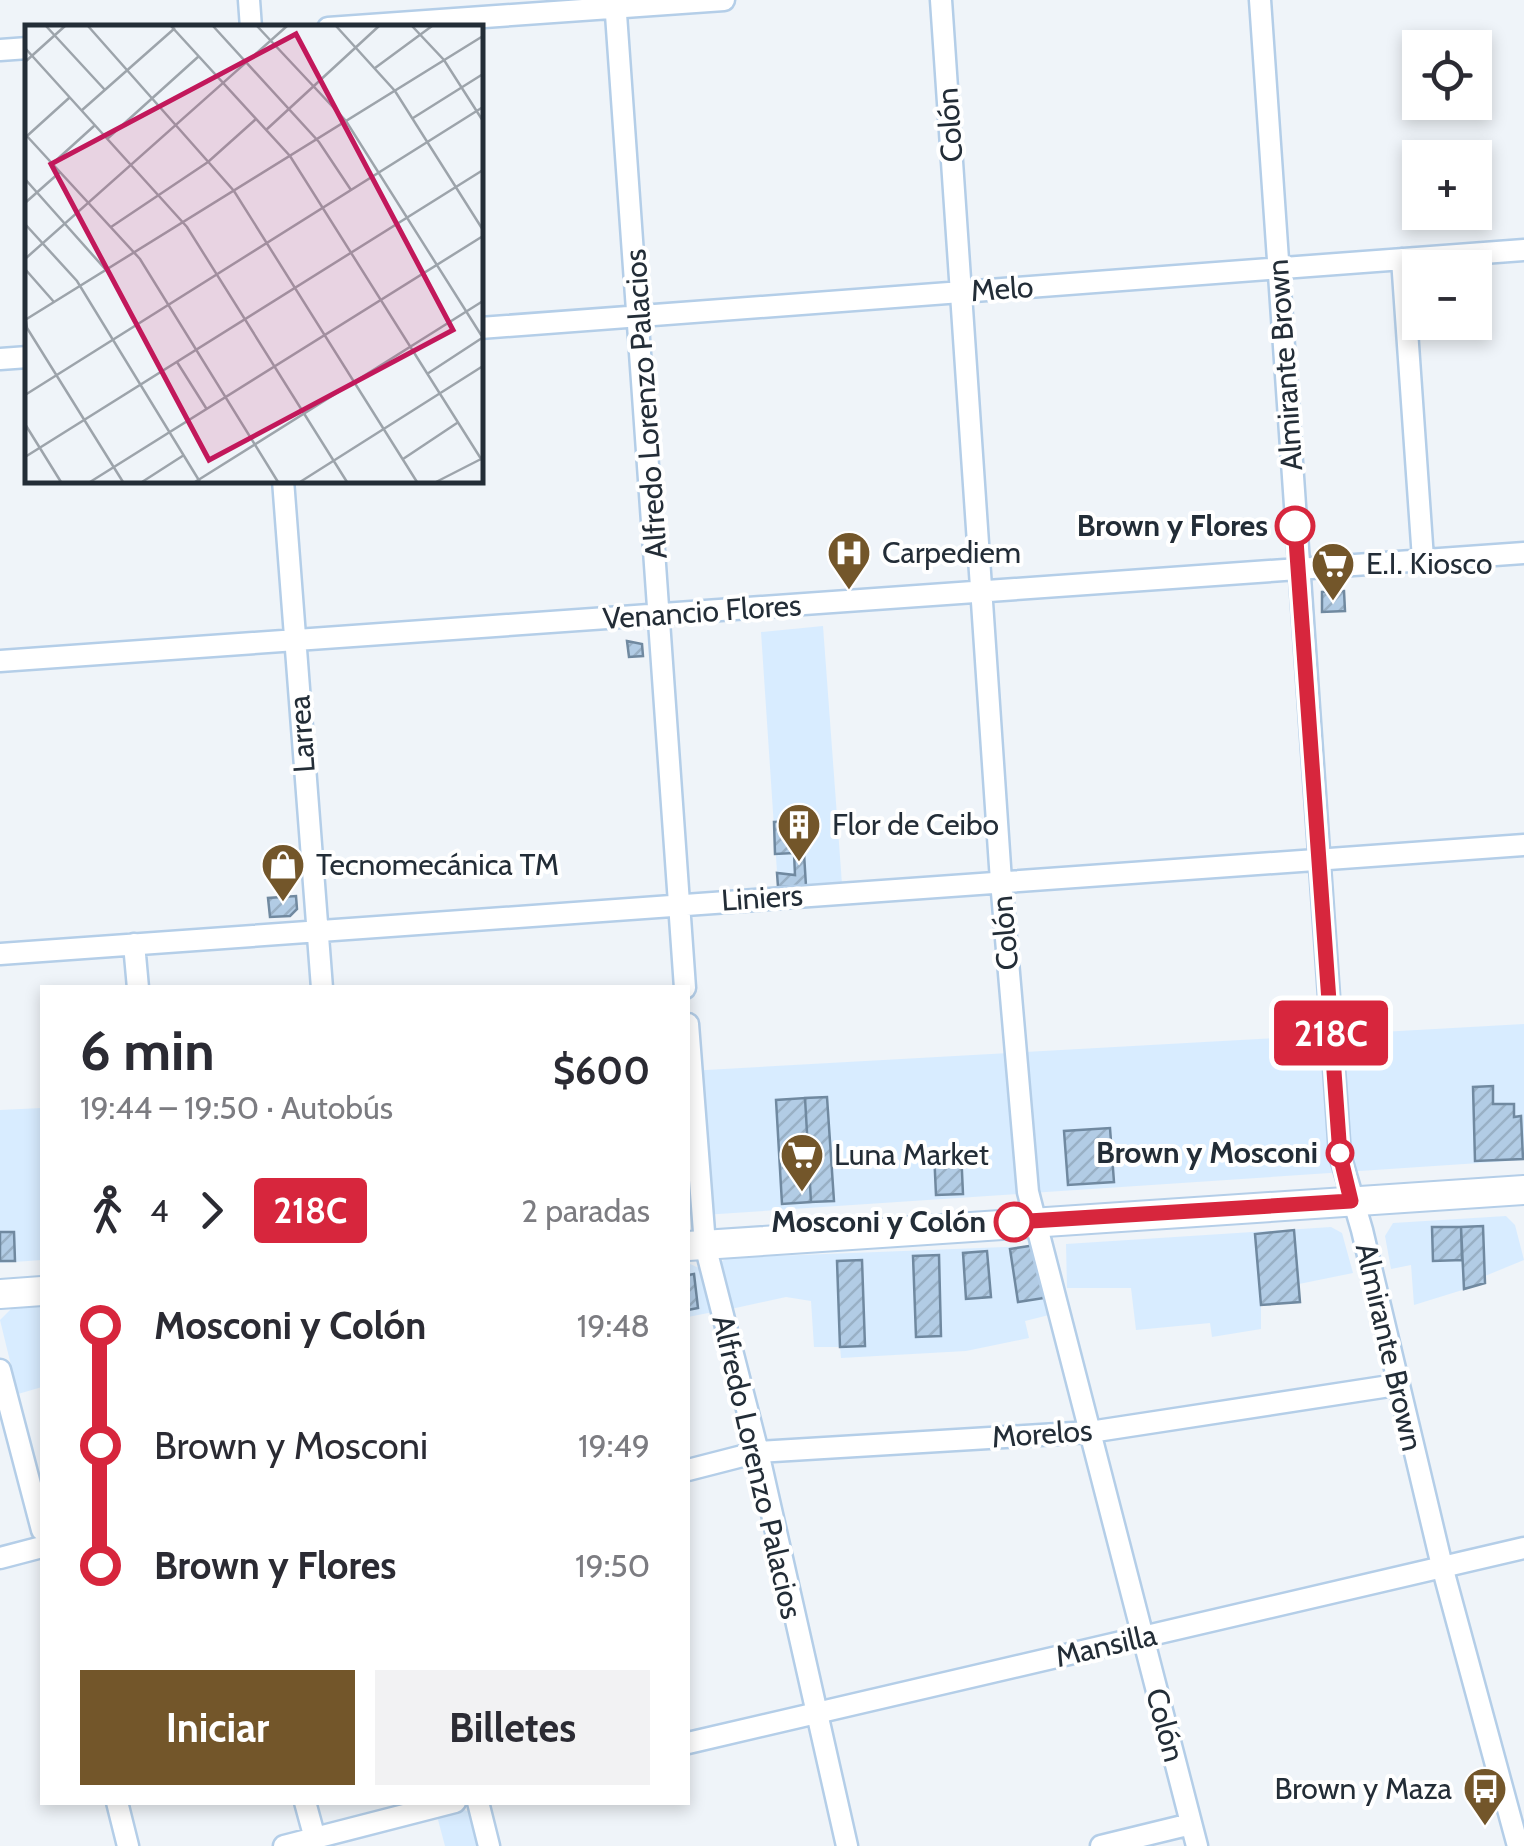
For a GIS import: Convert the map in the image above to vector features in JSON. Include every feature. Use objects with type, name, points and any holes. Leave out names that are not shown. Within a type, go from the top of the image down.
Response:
[{"type":"main road","points":[[696,1245],[1524,1190]]},
{"type":"main road","points":[[0,1294],[40,1290]]},
{"type":"street","points":[[249,0],[251,25]]},
{"type":"street","points":[[364,25],[616,4],[724,0]]},
{"type":"street","name":"Colón","points":[[941,0],[1001,881],[1028,1192],[1197,1846]]},
{"type":"street","name":"Almirante Brown","points":[[1260,0],[1340,1155],[1362,1230],[1442,1566],[1514,1783],[1518,1846]]},
{"type":"street","name":"Alfredo Lorenzo Palacios","points":[[616,4],[641,315],[685,985]]},
{"type":"street","points":[[0,50],[25,48]]},
{"type":"street","name":"Melo","points":[[1492,253],[1524,250]]},
{"type":"street","name":"Melo","points":[[482,328],[1402,260]]},
{"type":"street","points":[[1408,340],[1423,559]]},
{"type":"street","points":[[0,358],[25,357]]},
{"type":"street","name":"Larrea","points":[[283,482],[322,985]]},
{"type":"street","name":"Venancio Flores","points":[[0,661],[1524,553]]},
{"type":"street","name":"Liniers","points":[[0,954],[1524,845]]},
{"type":"street","points":[[134,944],[138,985]]},
{"type":"street","name":"Alfredo Lorenzo Palacios","points":[[690,1079],[696,1245],[758,1452],[813,1711],[847,1846]]},
{"type":"street","points":[[0,1370],[40,1522]]},
{"type":"street","name":"Morelos","points":[[690,1469],[758,1452],[1090,1432],[1396,1385]]},
{"type":"street","points":[[0,1558],[40,1548]]},
{"type":"street","name":"Mansilla","points":[[690,1742],[1524,1548]]},
{"type":"street","points":[[117,1805],[128,1846]]},
{"type":"street","points":[[306,1805],[316,1842]]},
{"type":"street","points":[[284,1846],[316,1842],[445,1805]]},
{"type":"street","points":[[479,1805],[489,1846]]},
{"type":"street","points":[[1101,1846],[1192,1824]]},
{"type":"shaded area","points":[[823,626],[842,884],[778,887],[761,632]]},
{"type":"shaded area","points":[[1524,1024],[1524,1160],[690,1216],[690,1071]]},
{"type":"shaded area","points":[[40,1108],[40,1260],[0,1263],[0,1110]]},
{"type":"shaded area","points":[[1506,1216],[1515,1225],[1524,1260],[1485,1276],[1485,1283],[1414,1305],[1411,1265],[1391,1269],[1385,1236],[1393,1223]]},
{"type":"shaded area","points":[[1331,1227],[1342,1233],[1353,1273],[1299,1284],[1300,1302],[1261,1305],[1261,1329],[1212,1337],[1210,1323],[1136,1330],[1131,1288],[1067,1288],[1066,1244]]},
{"type":"shaded area","points":[[1032,1246],[1053,1314],[1025,1321],[1029,1338],[966,1351],[841,1358],[840,1347],[814,1347],[811,1301],[786,1297],[731,1309],[718,1264],[727,1258]]},
{"type":"shaded area","points":[[690,1264],[699,1268],[713,1312],[690,1317]]},
{"type":"shaded area","points":[[40,1305],[40,1388],[18,1394],[0,1320],[13,1307]]},
{"type":"shaded area","points":[[462,1809],[472,1813],[480,1846],[445,1846],[437,1816]]},
{"type":"building","name":"E.I. Kiosco","points":[[1344,591],[1345,611],[1322,612],[1322,592]]},
{"type":"building","points":[[627,641],[642,644],[643,656],[629,657]]},
{"type":"building","name":"Flor de Ceibo","points":[[802,821],[806,886],[778,887],[777,873],[795,875],[794,853],[775,854],[774,822]]},
{"type":"building","name":"Tecnomecánica TM","points":[[296,896],[297,909],[290,916],[270,917],[268,898]]},
{"type":"building","points":[[1493,1086],[1493,1104],[1514,1104],[1514,1117],[1521,1116],[1523,1159],[1475,1161],[1473,1087]]},
{"type":"building","points":[[827,1097],[834,1201],[811,1202],[805,1098]]},
{"type":"building","points":[[805,1098],[811,1202],[782,1204],[776,1100]]},
{"type":"building","points":[[1110,1128],[1114,1182],[1068,1185],[1064,1131]]},
{"type":"building","points":[[961,1150],[963,1194],[936,1195],[934,1151]]},
{"type":"building","points":[[1483,1226],[1485,1283],[1464,1289],[1461,1227]]},
{"type":"building","points":[[1432,1227],[1461,1227],[1462,1260],[1433,1261]]},
{"type":"building","points":[[1294,1230],[1300,1302],[1261,1305],[1255,1234]]},
{"type":"building","points":[[0,1232],[14,1232],[15,1261],[0,1261]]},
{"type":"building","points":[[1036,1245],[1044,1298],[1018,1302],[1010,1249]]},
{"type":"building","points":[[987,1251],[991,1297],[966,1299],[963,1253]]},
{"type":"building","points":[[939,1255],[941,1336],[916,1337],[913,1256]]},
{"type":"building","points":[[862,1260],[865,1346],[840,1347],[837,1261]]},
{"type":"building","points":[[694,1274],[698,1308],[690,1310],[690,1275]]},
{"type":"bus line","name":"218C","points":[[1014,1222],[1351,1201],[1340,1155],[1295,526]]},
{"type":"place","name":"Brown y Flores","points":[[1295,526]]},
{"type":"place","name":"Carpediem","points":[[849,591]]},
{"type":"place","name":"E.I. Kiosco","points":[[1333,602]]},
{"type":"place","name":"Flor de Ceibo","points":[[799,863]]},
{"type":"place","name":"Tecnomecánica TM","points":[[283,903]]},
{"type":"place","name":"Brown y Mosconi","points":[[1340,1153]]},
{"type":"place","name":"Luna Market","points":[[802,1193]]},
{"type":"place","name":"Mosconi y Colón","points":[[1014,1222]]},
{"type":"place","name":"Brown y Maza","points":[[1485,1827]]}]
